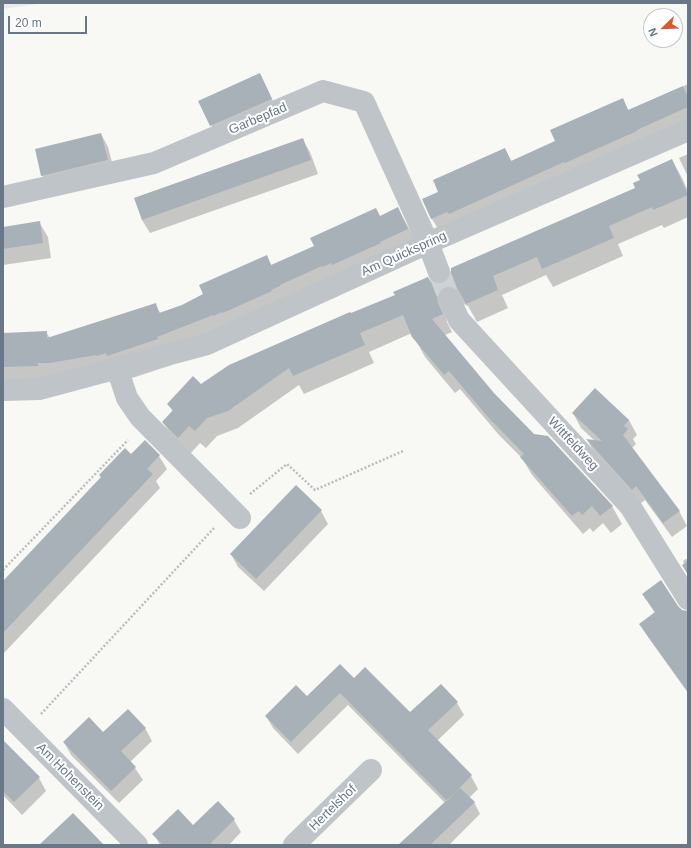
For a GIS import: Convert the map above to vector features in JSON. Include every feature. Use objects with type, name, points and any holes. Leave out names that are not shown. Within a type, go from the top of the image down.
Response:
[{"type":"street","name":"Garbepfad","points":[[3,197],[154,163],[323,91],[364,102],[428,243]]},
{"type":"street","name":"Am Quickspring","points":[[3,390],[39,389],[207,344],[428,243],[688,130]]},
{"type":"street","points":[[428,243],[439,272]]},
{"type":"street","name":"Wittfeldweg","points":[[450,298],[459,320],[630,506],[688,599]]},
{"type":"street","points":[[117,368],[127,398],[140,417],[236,513]]},
{"type":"street","name":"Am Hohenstein","points":[[3,709],[137,845]]},
{"type":"street","name":"Hertelshof","points":[[294,845],[372,770]]},
{"type":"path","points":[[3,570],[145,422]]},
{"type":"path","points":[[25,731],[236,513],[287,464],[315,490],[403,451]]},
{"type":"shaded area","points":[[3,3],[44,3],[3,9]]},
{"type":"building","points":[[260,73],[272,99],[210,126],[198,101]]},
{"type":"building","points":[[683,86],[688,98],[688,107],[449,214],[447,212],[431,219],[422,199],[438,192],[433,180],[505,148],[511,161],[555,141],[550,130],[623,98],[628,110]]},
{"type":"building","points":[[101,133],[108,160],[41,176],[35,149]]},
{"type":"building","points":[[303,138],[311,160],[142,220],[134,198]]},
{"type":"building","points":[[672,159],[688,195],[653,210],[652,207],[609,226],[614,238],[542,269],[537,257],[493,276],[498,290],[466,304],[457,288],[450,286],[444,287],[439,291],[437,297],[443,314],[432,319],[494,393],[534,434],[548,436],[613,506],[600,516],[592,506],[582,515],[579,511],[572,516],[520,457],[524,454],[488,417],[449,371],[444,375],[412,337],[403,315],[360,333],[365,345],[293,376],[289,368],[228,411],[207,418],[195,431],[189,426],[178,438],[162,422],[173,410],[167,404],[193,376],[201,384],[229,365],[350,312],[351,313],[395,295],[393,292],[428,277],[431,282],[444,284],[449,280],[451,268],[635,188],[633,183],[640,180],[637,175]]},
{"type":"building","points":[[398,207],[408,229],[332,265],[331,263],[323,267],[322,266],[280,285],[271,290],[272,291],[223,313],[213,315],[157,337],[158,339],[107,356],[106,353],[97,356],[50,363],[38,363],[38,366],[3,367],[3,333],[47,331],[47,338],[156,303],[159,313],[182,305],[203,294],[199,285],[267,255],[271,265],[314,246],[310,238],[376,208],[380,216]]},
{"type":"building","points":[[40,221],[43,243],[3,249],[3,227]]},
{"type":"building","points":[[595,388],[629,420],[624,426],[628,429],[623,435],[680,511],[663,523],[636,486],[632,490],[586,439],[602,441],[572,413]]},
{"type":"building","points":[[145,440],[160,455],[147,469],[153,474],[3,633],[3,581],[101,477],[99,475],[125,448],[131,454]]},
{"type":"building","points":[[296,485],[322,510],[256,579],[230,554]]},
{"type":"building","points":[[688,561],[688,575],[682,565]]},
{"type":"building","points":[[661,580],[678,606],[682,610],[688,611],[688,692],[639,624],[655,612],[642,594]]},
{"type":"building","points":[[340,664],[354,678],[365,667],[410,712],[441,684],[458,702],[428,730],[472,775],[447,801],[340,693],[291,742],[265,716],[296,685],[307,696]]},
{"type":"building","points":[[128,709],[146,728],[121,751],[136,767],[111,791],[63,742],[89,717],[103,732]]},
{"type":"building","points":[[3,740],[40,777],[14,802],[3,791]]},
{"type":"building","points":[[460,788],[475,802],[430,845],[398,845]]},
{"type":"building","points":[[218,801],[235,819],[211,843],[212,845],[163,845],[152,834],[178,809],[193,825]]},
{"type":"building","points":[[73,813],[104,845],[39,845]]},
{"type":"tunnel","points":[[439,272],[449,298]]}]
